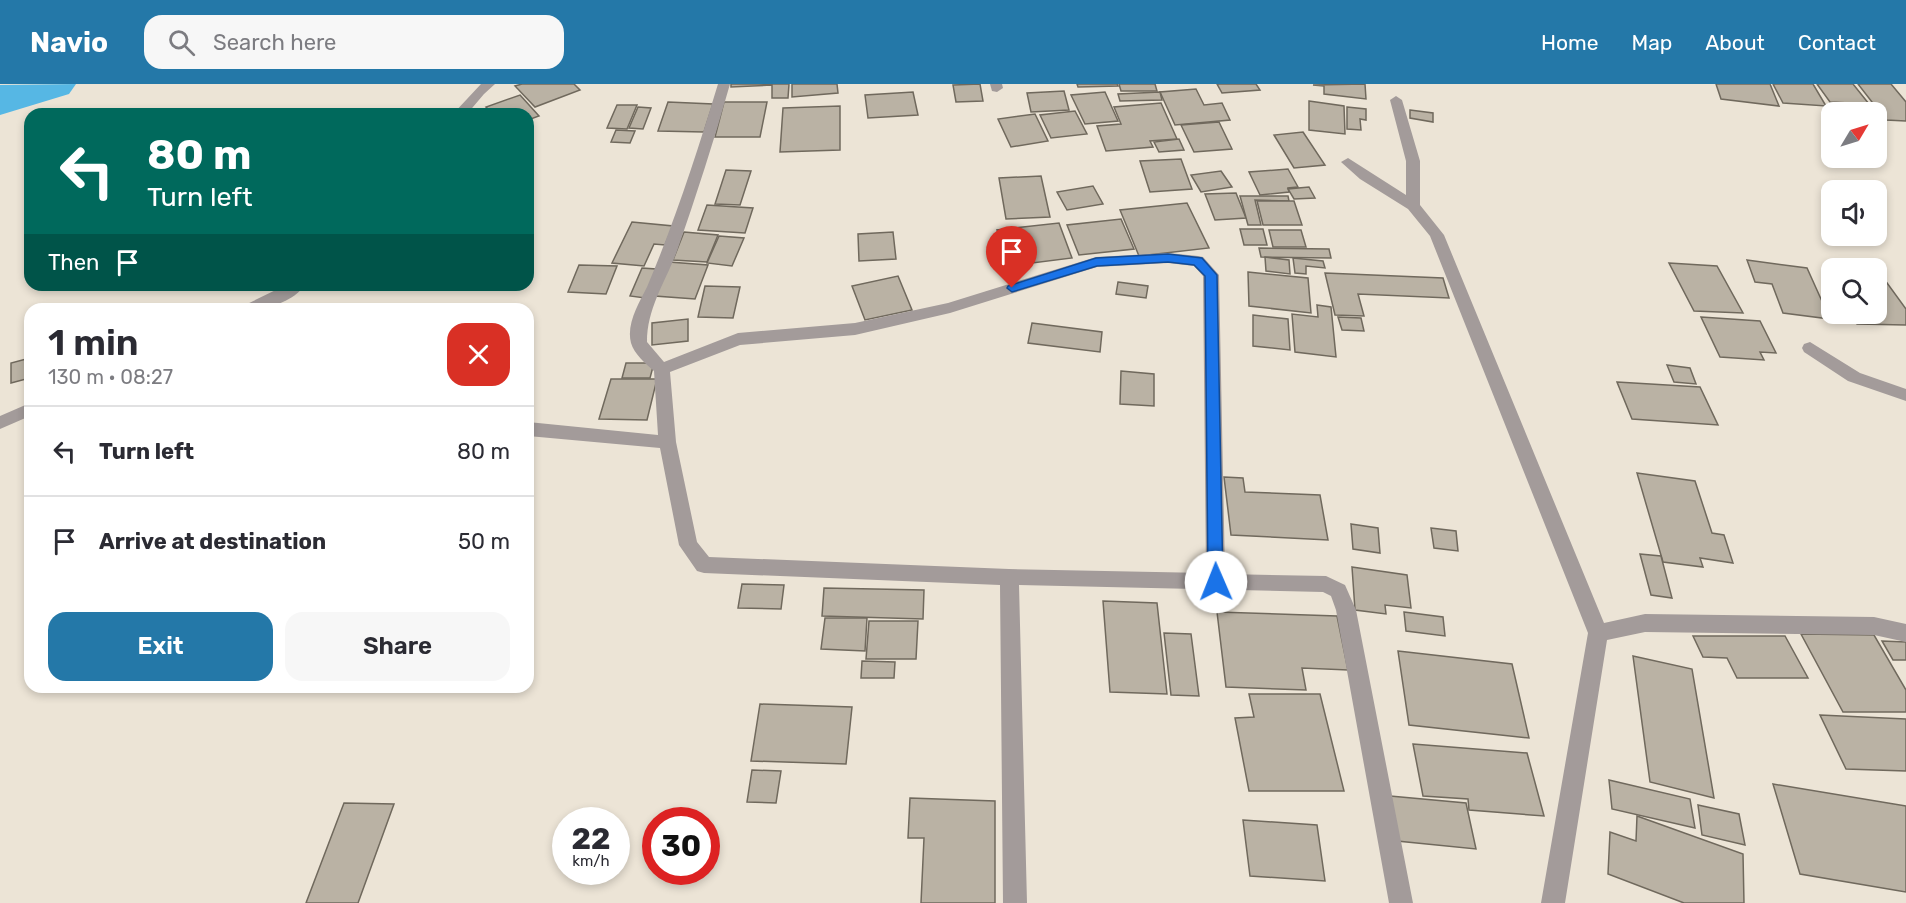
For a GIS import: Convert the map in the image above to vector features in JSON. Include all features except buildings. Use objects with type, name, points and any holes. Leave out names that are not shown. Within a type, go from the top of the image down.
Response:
[{"type":"street","points":[[465,108],[479,91],[489,84]]},
{"type":"street","points":[[724,84],[698,172],[667,257],[639,322],[639,343],[647,355],[662,369],[667,442],[688,545],[704,565],[1009,577],[1326,584],[1338,591],[1346,610],[1401,903]]},
{"type":"street","points":[[1396,100],[1413,161],[1413,206]]},
{"type":"street","points":[[1348,162],[1365,176],[1413,206],[1437,235],[1598,633],[1553,903]]},
{"type":"street","points":[[662,369],[738,339],[855,328],[950,308],[1096,262],[1168,258],[1198,261],[1211,275],[1216,582]]},
{"type":"street","points":[[264,303],[288,291]]},
{"type":"street","points":[[1810,348],[1854,377],[1906,395]]},
{"type":"street","points":[[0,423],[24,412]]},
{"type":"street","points":[[534,430],[667,442]]},
{"type":"street","points":[[1009,577],[1015,903]]},
{"type":"street","points":[[1598,633],[1645,623],[1874,626],[1906,633]]},
{"type":"waterway","points":[[0,100],[52,84]]},
{"type":"route","points":[[1012,288],[1096,262],[1168,258],[1198,261],[1211,275],[1216,582]]}]
